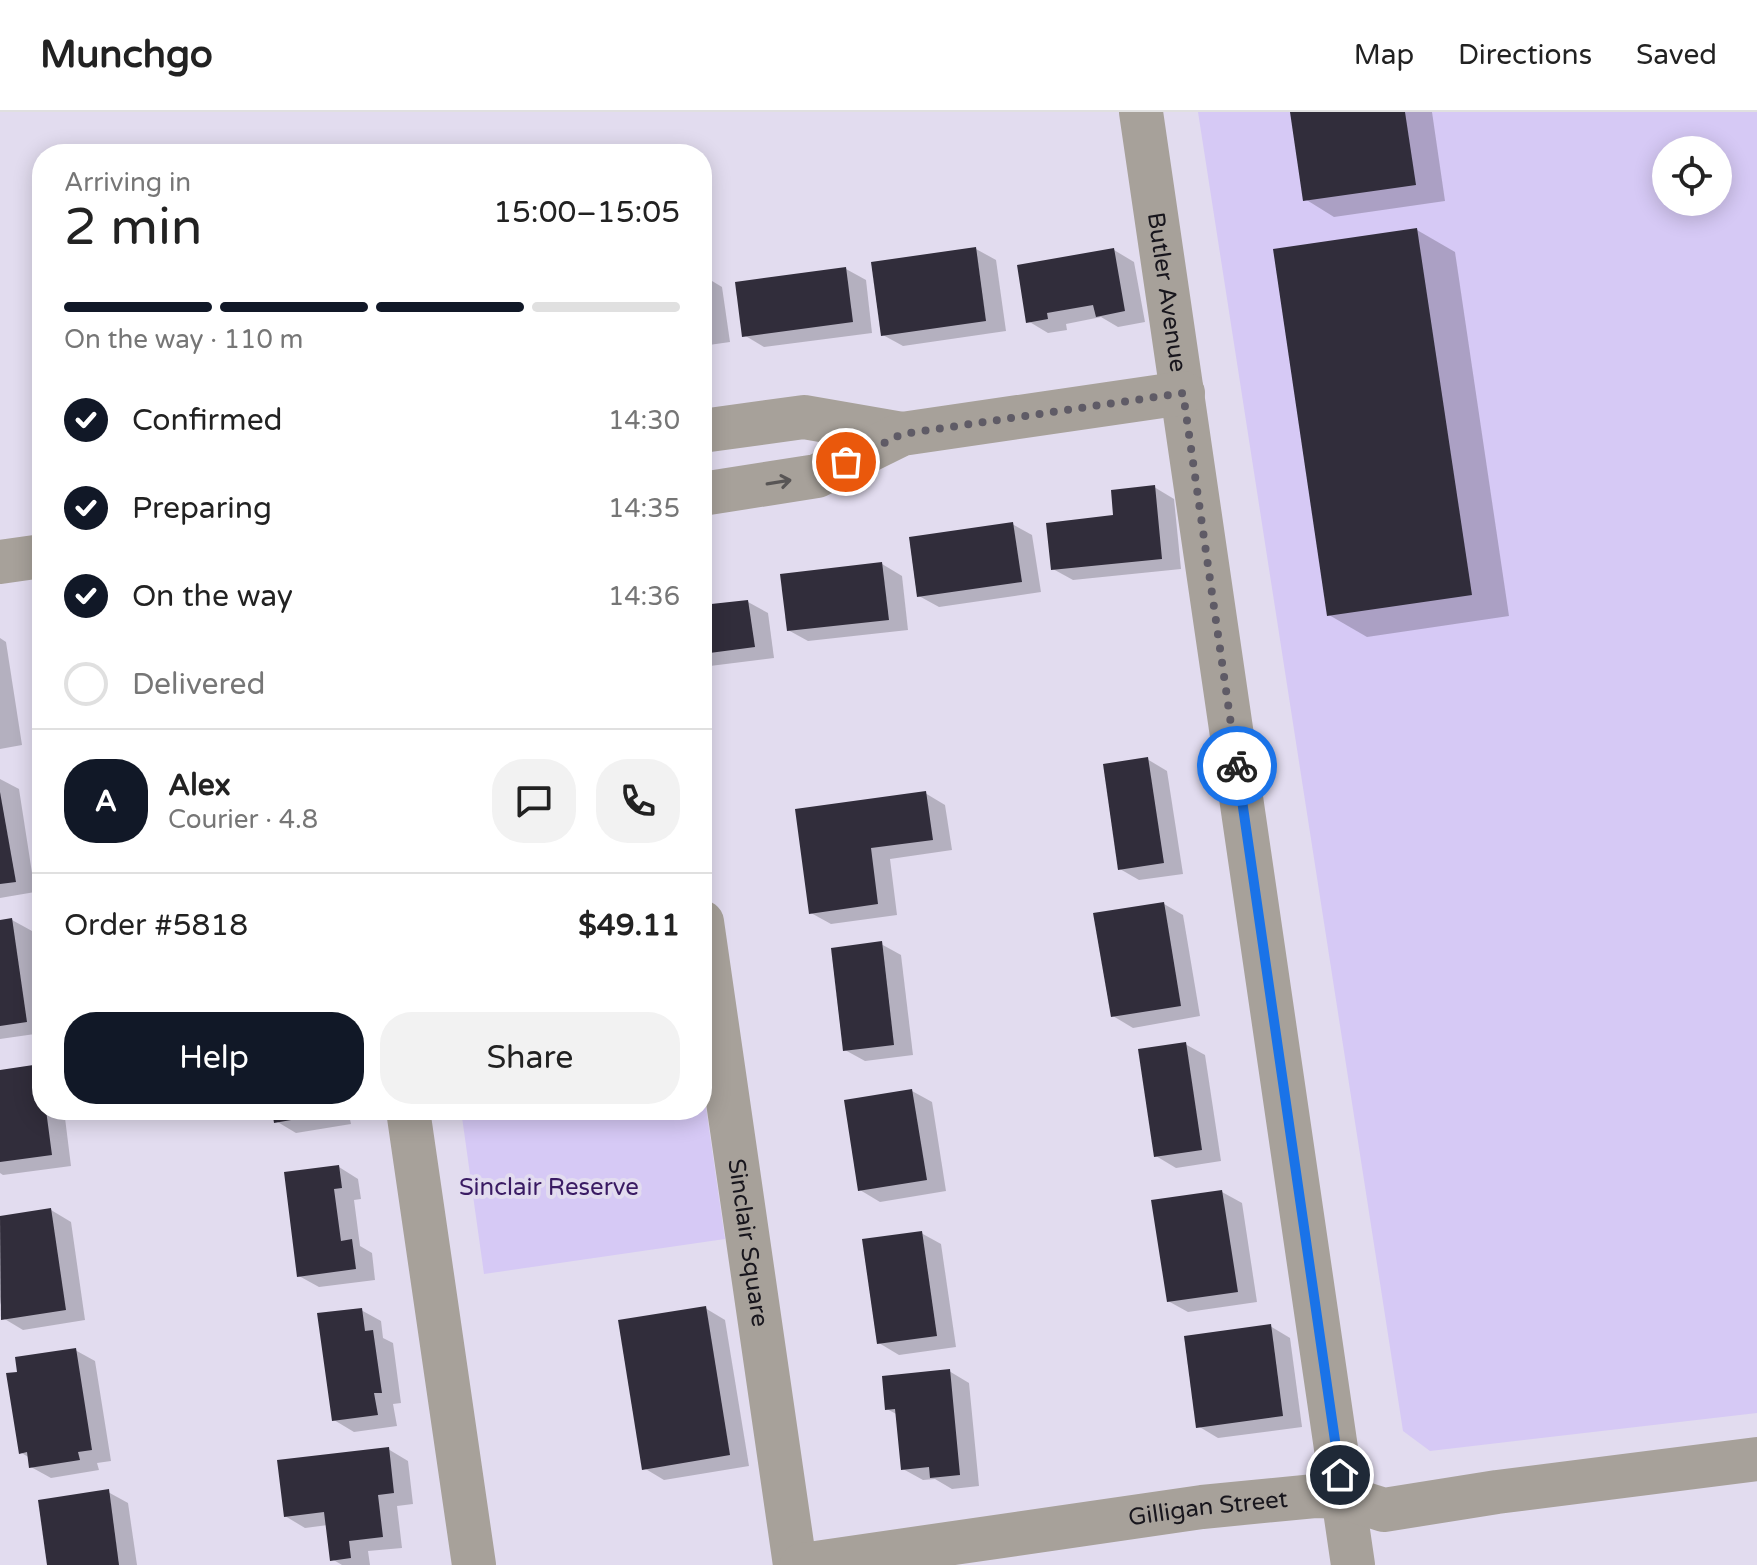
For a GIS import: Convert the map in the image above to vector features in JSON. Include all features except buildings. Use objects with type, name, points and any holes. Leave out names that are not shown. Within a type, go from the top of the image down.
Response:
[{"type":"street","name":"Butler Avenue","points":[[1141,112],[1353,1565]]},
{"type":"street","points":[[712,492],[817,476],[902,434],[1183,393]]},
{"type":"street","points":[[712,430],[804,417],[902,434]]},
{"type":"street","points":[[0,562],[32,557]]},
{"type":"street","name":"Sinclair Square","points":[[712,991],[795,1565]]},
{"type":"street","points":[[409,1120],[474,1565]]},
{"type":"street","name":"Gilligan Street","points":[[802,1565],[1202,1507],[1315,1496],[1343,1497],[1384,1510],[1497,1492],[1757,1459]]},
{"type":"green space","points":[[1198,112],[1757,112],[1757,1413],[1430,1451],[1403,1431]]},
{"type":"green space","name":"Sinclair Reserve","points":[[462,1120],[708,1120],[725,1239],[484,1274]]},
{"type":"way so far","points":[[846,462],[902,434],[1183,393],[1237,766]]},
{"type":"route","points":[[1237,766],[1340,1475]]}]
